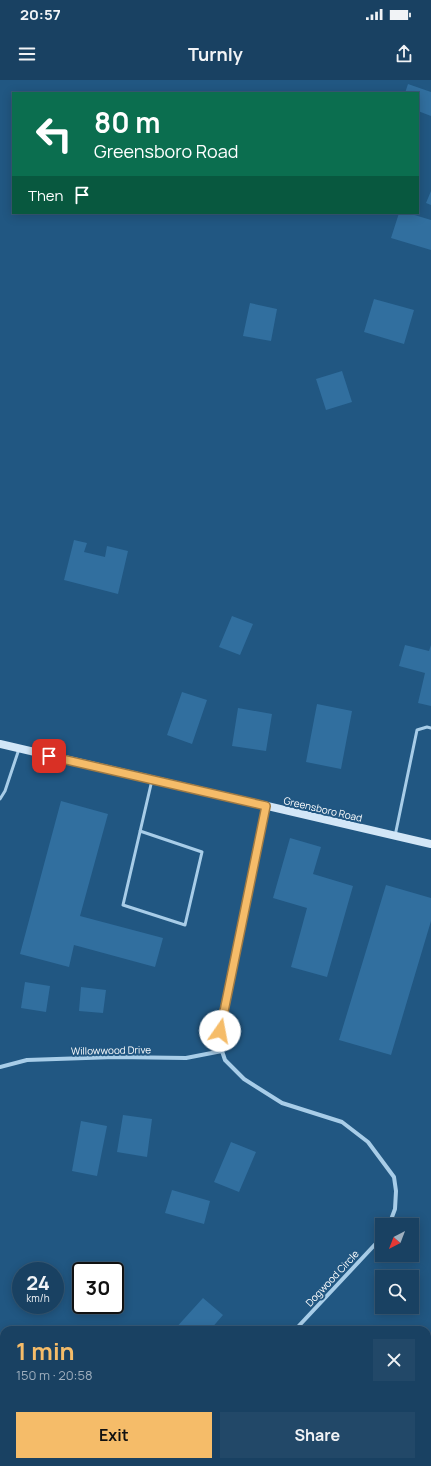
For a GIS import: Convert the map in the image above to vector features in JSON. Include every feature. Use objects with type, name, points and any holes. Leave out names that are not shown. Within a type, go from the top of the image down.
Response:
[{"type":"main road","name":"Greensboro Road","points":[[0,744],[431,844]]},
{"type":"street","points":[[266,806],[218,1045],[225,1060],[244,1079],[282,1103],[342,1122],[368,1142],[394,1177],[396,1191],[395,1209],[392,1218]]},
{"type":"street","name":"Willowwood Drive","points":[[0,1067],[26,1060],[115,1057],[186,1058],[222,1051]]},
{"type":"street","name":"Dogwood Circle","points":[[298,1326],[375,1244]]},
{"type":"lane","points":[[395,836],[417,730],[427,727],[431,728]]},
{"type":"lane","points":[[0,799],[5,792],[19,749]]},
{"type":"lane","points":[[140,831],[202,852],[185,925],[123,905],[140,831],[152,780]]},
{"type":"building","points":[[408,84],[431,92],[431,116],[419,111],[419,92],[405,92]]},
{"type":"building","points":[[431,191],[431,205],[426,203]]},
{"type":"building","points":[[399,214],[411,214],[431,220],[431,250],[391,238]]},
{"type":"building","points":[[374,299],[414,310],[404,344],[364,332]]},
{"type":"building","points":[[250,303],[277,309],[271,341],[243,336]]},
{"type":"building","points":[[342,371],[352,402],[326,410],[316,379]]},
{"type":"building","points":[[74,540],[87,543],[84,552],[105,557],[107,546],[128,551],[118,594],[64,580]]},
{"type":"building","points":[[232,616],[253,624],[240,655],[219,647]]},
{"type":"building","points":[[405,645],[429,651],[431,645],[431,706],[418,703],[425,673],[399,666]]},
{"type":"building","points":[[182,692],[207,700],[192,744],[167,735]]},
{"type":"building","points":[[317,704],[352,711],[341,769],[306,762]]},
{"type":"building","points":[[238,708],[272,714],[266,751],[232,746]]},
{"type":"building","points":[[61,801],[108,814],[80,916],[163,938],[155,967],[74,945],[69,967],[20,954]]},
{"type":"building","points":[[290,838],[321,847],[313,874],[353,886],[327,977],[291,967],[307,908],[273,898]]},
{"type":"building","points":[[386,885],[431,898],[431,921],[391,1055],[339,1040]]},
{"type":"building","points":[[25,982],[50,986],[46,1012],[21,1008]]},
{"type":"building","points":[[81,987],[106,990],[103,1013],[79,1011]]},
{"type":"building","points":[[123,1115],[152,1119],[147,1157],[117,1152]]},
{"type":"building","points":[[81,1121],[107,1126],[97,1176],[72,1171]]},
{"type":"building","points":[[231,1142],[256,1152],[239,1192],[214,1182]]},
{"type":"building","points":[[172,1190],[210,1201],[204,1224],[165,1213]]},
{"type":"building","points":[[203,1298],[223,1315],[213,1326],[178,1326]]},
{"type":"route","points":[[49,756],[266,806],[220,1031]]}]
